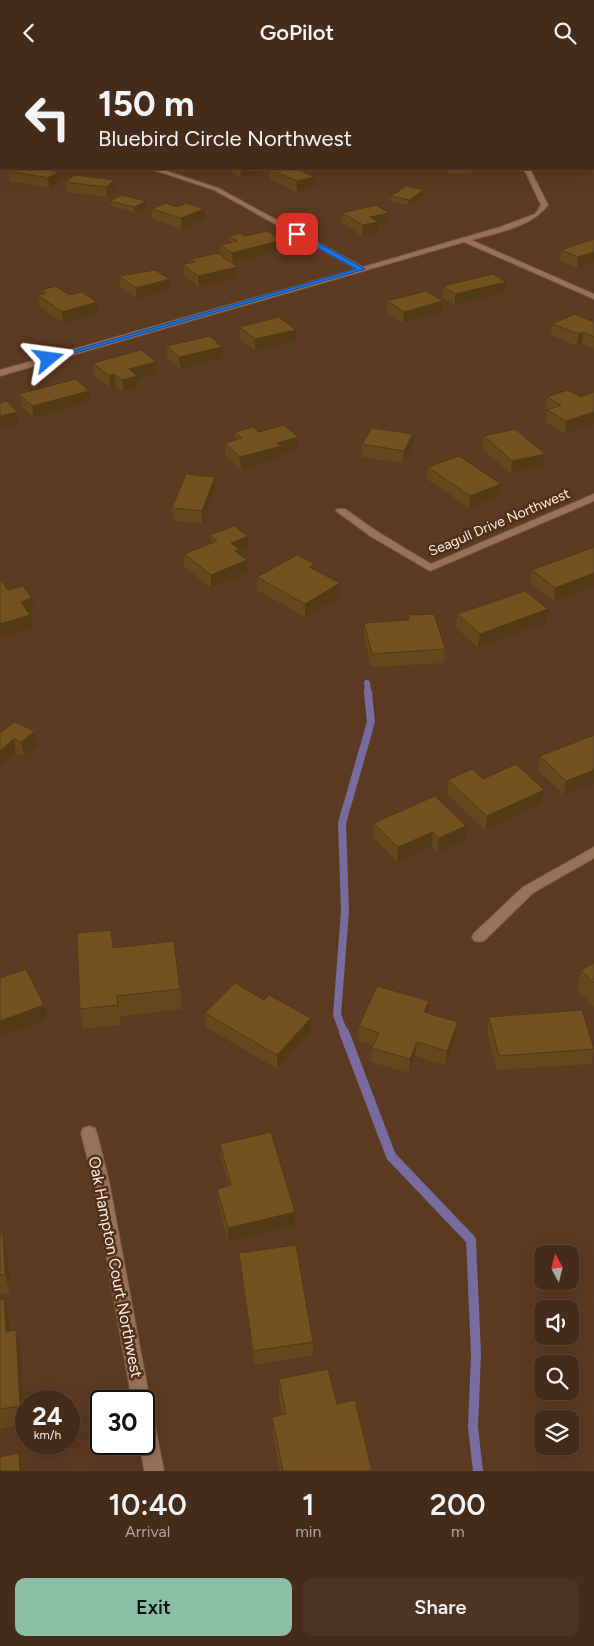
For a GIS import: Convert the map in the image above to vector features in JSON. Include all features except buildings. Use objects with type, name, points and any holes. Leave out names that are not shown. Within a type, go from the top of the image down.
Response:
[{"type":"street","points":[[157,170],[216,189],[362,269]]},
{"type":"street","points":[[0,373],[362,269],[467,241],[537,215],[545,205],[528,170]]},
{"type":"street","points":[[467,241],[594,297]]},
{"type":"street","name":"Seagull Drive Northwest","points":[[341,511],[374,534],[430,568],[594,497]]},
{"type":"street","points":[[479,937],[528,889],[594,852]]},
{"type":"street","name":"Oak Hampton Court Northwest","points":[[89,1133],[101,1181],[139,1390]]},
{"type":"street","points":[[151,1455],[154,1471]]},
{"type":"waterway","points":[[367,683],[368,693]]},
{"type":"waterway","points":[[344,1033],[337,1015],[345,911],[342,823],[371,722],[368,692]]},
{"type":"waterway","points":[[344,1032],[391,1156],[471,1240],[476,1354],[473,1427],[478,1471]]},
{"type":"route","points":[[49,359],[362,269],[297,234]]}]
